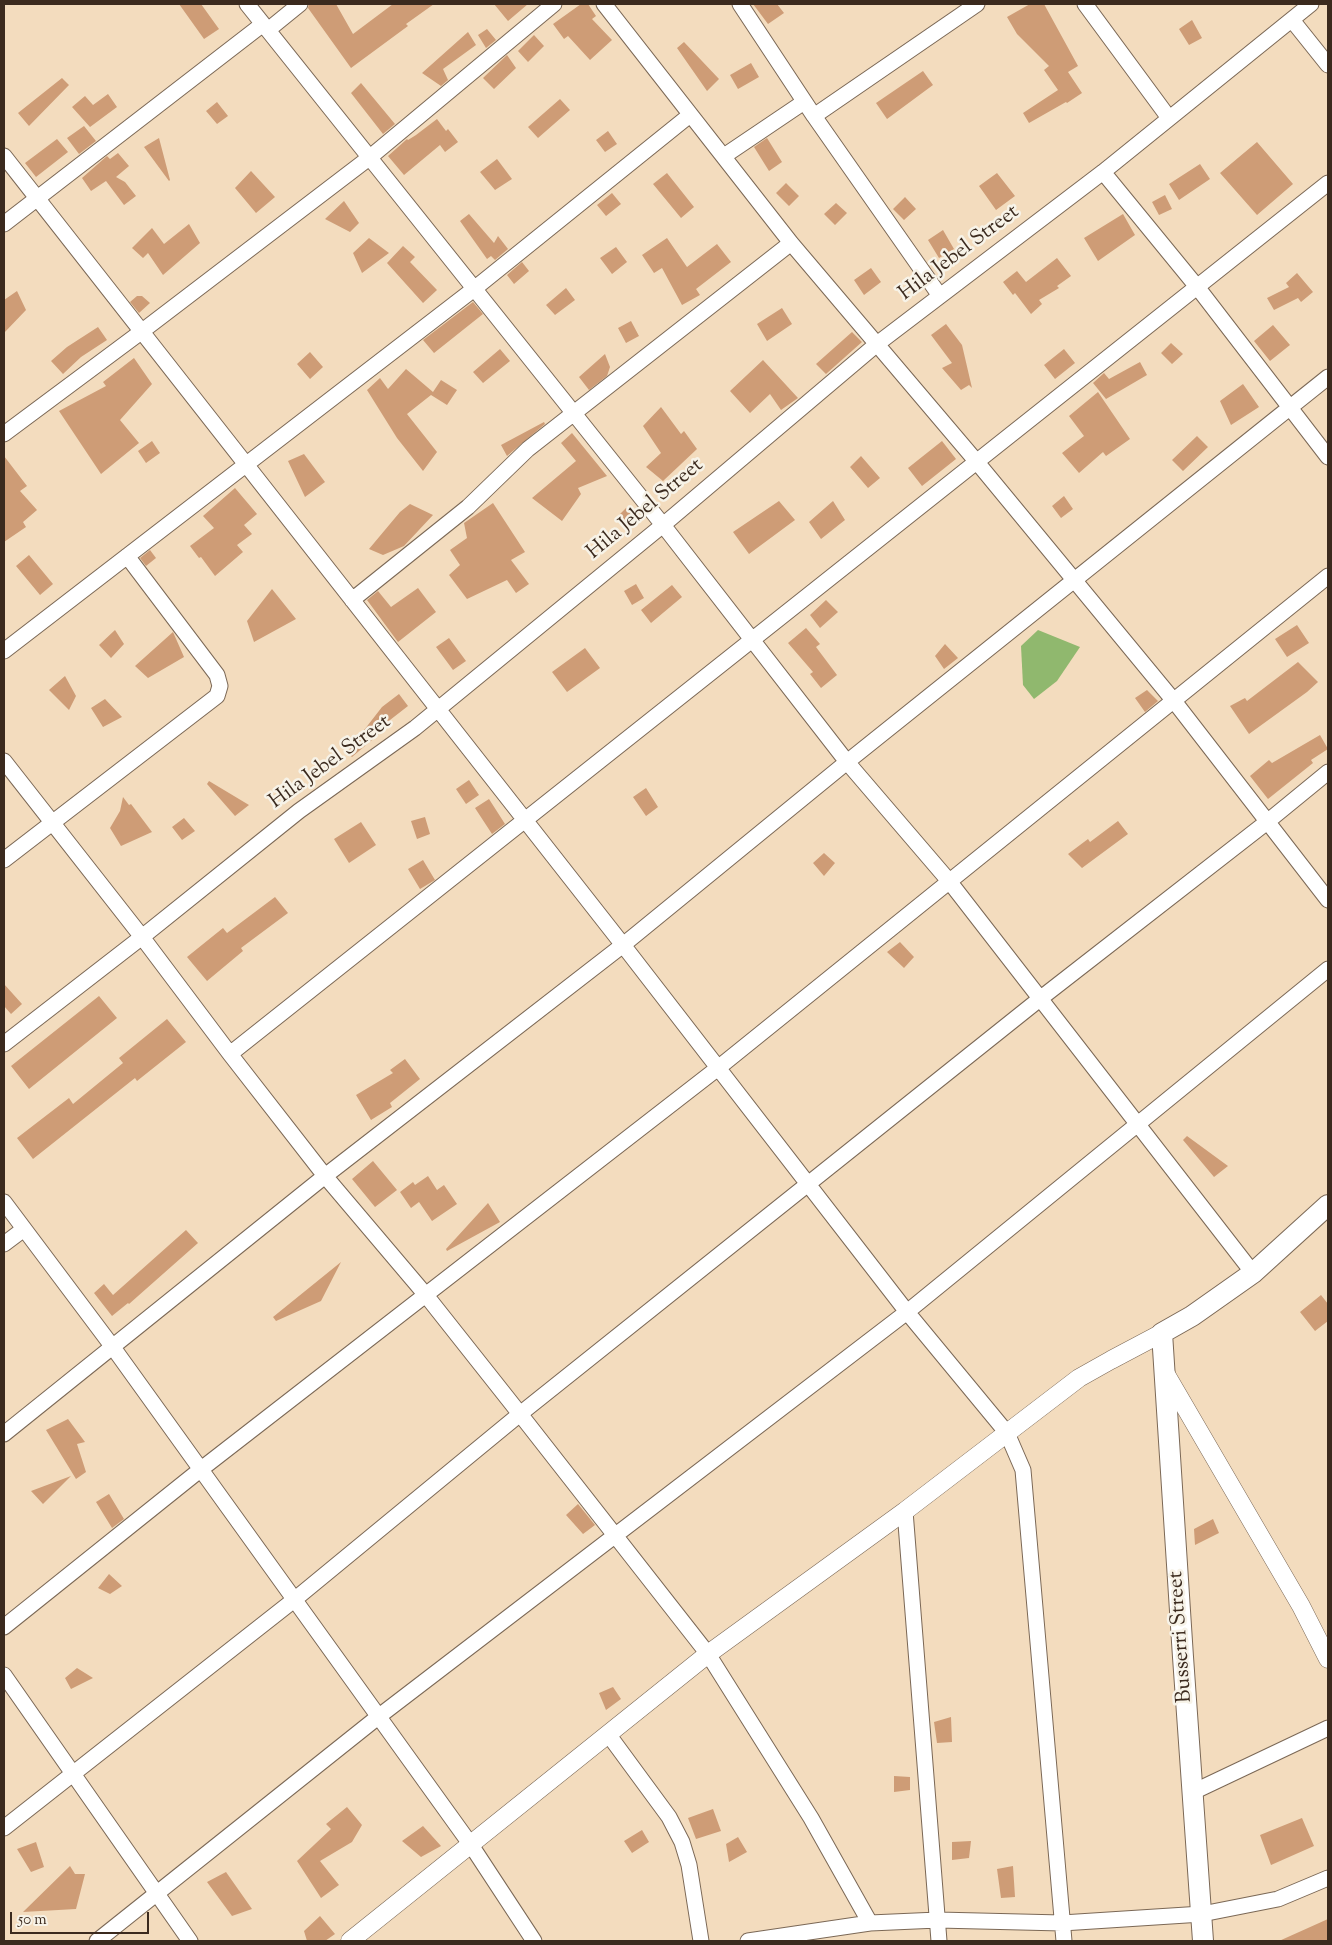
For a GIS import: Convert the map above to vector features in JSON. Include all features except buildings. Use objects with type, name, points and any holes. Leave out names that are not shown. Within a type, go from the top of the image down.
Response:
[{"type":"main road","points":[[1162,1333],[1192,1316],[1253,1273],[1328,1205]]},
{"type":"main road","name":"Busserri Street","points":[[1162,1333],[1203,1941]]},
{"type":"street","points":[[247,4],[572,414],[663,525],[847,762],[949,881],[1253,1273]]},
{"type":"street","points":[[4,224],[266,27],[300,4]]},
{"type":"street","points":[[4,434],[369,158],[554,4]]},
{"type":"street","points":[[604,4],[791,243],[976,461],[1174,701],[1328,900]]},
{"type":"street","points":[[740,4],[804,102],[940,296]]},
{"type":"street","points":[[814,116],[977,4]]},
{"type":"street","points":[[1086,4],[1169,118]]},
{"type":"street","name":"Hila Jebel Street","points":[[4,1044],[300,811],[415,728],[663,525],[878,344],[1102,172],[1311,4]]},
{"type":"street","points":[[1292,20],[1328,65]]},
{"type":"street","points":[[724,156],[804,102]]},
{"type":"street","points":[[4,651],[474,289],[690,115]]},
{"type":"street","points":[[4,156],[438,708],[809,1183],[907,1312],[1007,1433],[1023,1470],[1064,1941]]},
{"type":"street","points":[[1102,172],[1198,288],[1289,409],[1328,457]]},
{"type":"street","points":[[230,1054],[1328,183]]},
{"type":"street","points":[[352,600],[468,507],[528,449],[791,243]]},
{"type":"street","points":[[4,1434],[325,1176],[623,945],[847,762],[1328,377]]},
{"type":"street","points":[[4,860],[217,696],[220,686],[218,676],[127,556]]},
{"type":"street","points":[[4,1627],[200,1470],[718,1068],[1328,576]]},
{"type":"street","points":[[4,760],[325,1176],[425,1294],[708,1654],[811,1818],[870,1923]]},
{"type":"street","points":[[4,1828],[294,1600],[520,1414],[1041,998],[1267,822],[1328,772]]},
{"type":"street","points":[[97,1941],[378,1717],[907,1312],[1328,968]]},
{"type":"street","points":[[4,1202],[112,1346],[471,1845],[534,1941]]},
{"type":"street","points":[[4,1244],[24,1229]]},
{"type":"street","points":[[350,1941],[708,1654],[905,1511],[1079,1378],[1162,1333]]},
{"type":"street","points":[[1164,1371],[1301,1606],[1328,1659]]},
{"type":"street","points":[[905,1511],[939,1941]]},
{"type":"street","points":[[4,1675],[190,1941]]},
{"type":"street","points":[[1193,1792],[1328,1728]]},
{"type":"street","points":[[608,1734],[669,1817],[682,1842],[689,1866],[702,1941]]},
{"type":"street","points":[[748,1941],[870,1923],[938,1920],[1062,1923],[1202,1914],[1278,1899],[1328,1878]]},
{"type":"green space","points":[[1038,630],[1080,647],[1057,681],[1034,699],[1023,685],[1021,646]]}]
